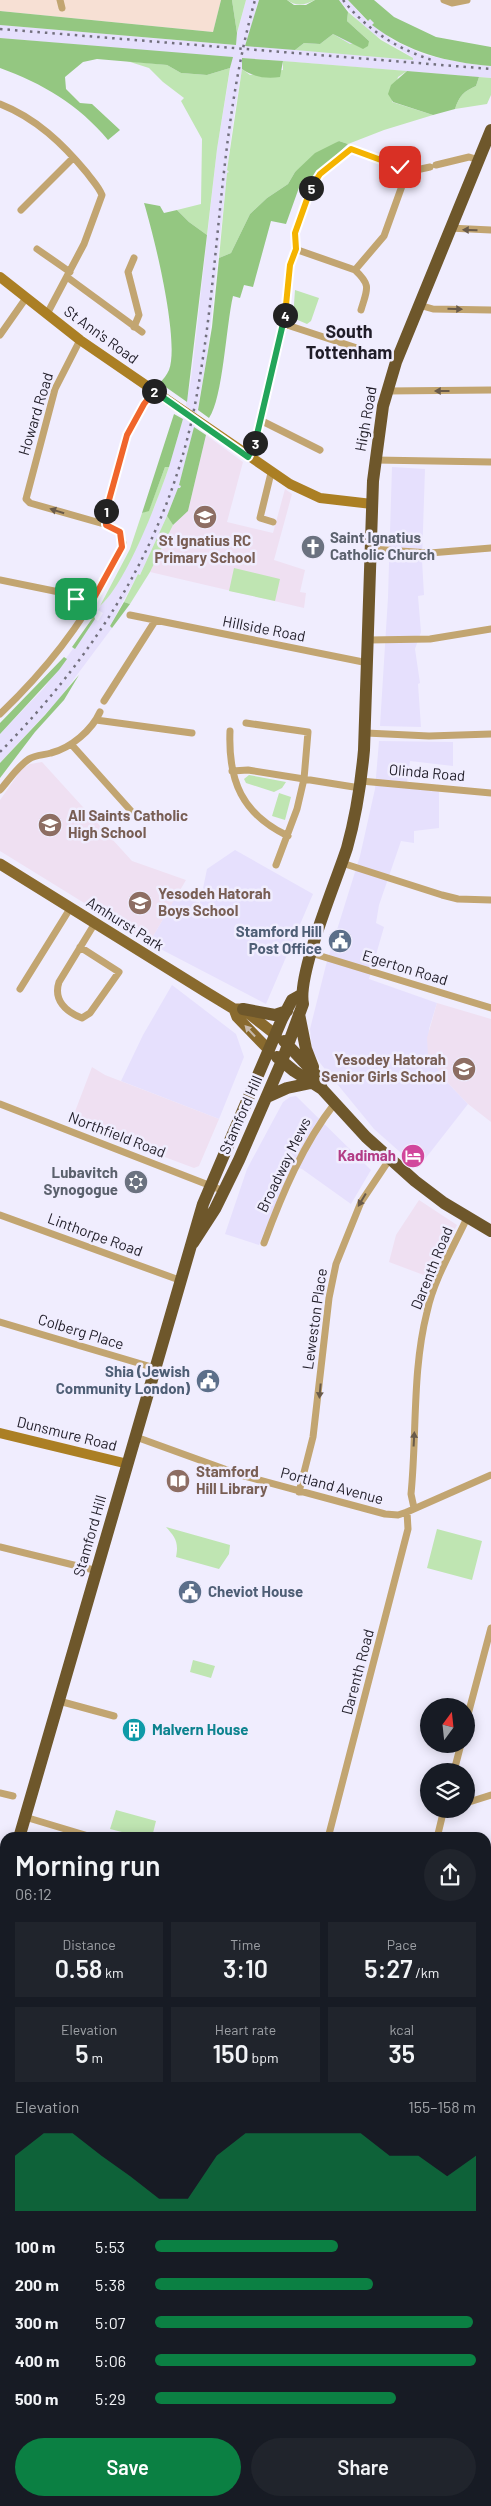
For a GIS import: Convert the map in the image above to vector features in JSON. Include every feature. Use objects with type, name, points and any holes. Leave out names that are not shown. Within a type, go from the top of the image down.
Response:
[{"type":"highway","name":"High Road","points":[[366,733],[372,504],[375,460],[387,391],[418,305],[449,228],[484,154],[491,130]]},
{"type":"highway","name":"Stamford Hill","points":[[193,1243],[224,1190],[245,1147],[300,1014],[303,1004],[301,994],[311,953],[342,863],[361,784],[366,733]]},
{"type":"highway","name":"Stamford Hill","points":[[21,1832],[210,1185],[292,1000],[301,994]]},
{"type":"highway","points":[[239,1009],[275,1015],[287,1011]]},
{"type":"highway","points":[[300,1014],[306,1049],[317,1083]]},
{"type":"highway","points":[[276,1035],[288,1045],[317,1083],[389,1160],[437,1198],[491,1231]]},
{"type":"highway","points":[[269,1050],[282,1061],[317,1083]]},
{"type":"highway","points":[[267,1097],[287,1088],[317,1083]]},
{"type":"highway","points":[[229,1140],[245,1147]]},
{"type":"main road","name":"St Ann's Road","points":[[0,277],[80,340],[271,473],[320,498],[372,504]]},
{"type":"main road","name":"Amhurst Park","points":[[0,864],[239,1009],[276,1035]]},
{"type":"main road","name":"Amhurst Park","points":[[239,1009],[237,1017],[269,1050]]},
{"type":"main road","name":"Dunsmure Road","points":[[0,1433],[128,1464]]},
{"type":"street","points":[[444,0],[452,3],[467,0]]},
{"type":"street","points":[[0,104],[40,126],[56,139],[96,184],[102,195],[93,221],[47,314]]},
{"type":"street","points":[[248,457],[254,446],[284,324],[290,265],[296,249],[295,233],[312,187],[320,174],[351,149],[407,172],[484,154]]},
{"type":"street","points":[[21,210],[73,158]]},
{"type":"street","points":[[355,270],[384,236],[407,172]]},
{"type":"street","points":[[449,228],[491,230]]},
{"type":"street","points":[[37,249],[142,332]]},
{"type":"street","points":[[296,249],[355,270],[367,280],[368,287],[361,310]]},
{"type":"street","points":[[134,258],[128,272],[139,316],[134,327]]},
{"type":"street","points":[[0,335],[26,298]]},
{"type":"street","points":[[418,305],[433,309],[491,310]]},
{"type":"street","points":[[284,324],[357,348]]},
{"type":"street","name":"Howard Road","points":[[80,340],[55,389],[26,500],[30,503],[106,525]]},
{"type":"street","points":[[387,391],[491,390]]},
{"type":"street","points":[[1,710],[55,657],[89,607],[122,547],[123,538],[116,529],[106,525],[105,514],[127,435],[144,404],[154,391]]},
{"type":"street","points":[[260,420],[320,450]]},
{"type":"street","points":[[375,460],[491,462]]},
{"type":"street","points":[[271,473],[260,518],[273,522]]},
{"type":"street","points":[[371,549],[430,553],[491,548]]},
{"type":"street","points":[[0,580],[59,592],[89,607]]},
{"type":"street","name":"Hillside Road","points":[[130,615],[368,663]]},
{"type":"street","points":[[104,701],[155,621]]},
{"type":"street","points":[[368,640],[421,640],[491,629]]},
{"type":"street","points":[[0,790],[21,766],[31,758],[53,753],[71,744],[96,720],[100,712]]},
{"type":"street","points":[[96,720],[192,733]]},
{"type":"street","points":[[246,724],[308,732],[304,779],[288,836],[276,865]]},
{"type":"street","points":[[230,731],[229,751],[235,784],[249,807],[269,826],[288,836]]},
{"type":"street","points":[[366,733],[429,736],[491,734]]},
{"type":"street","points":[[71,744],[132,812]]},
{"type":"street","name":"Olinda Road","points":[[232,771],[248,770],[304,779],[491,793]]},
{"type":"street","points":[[342,863],[458,899],[491,900]]},
{"type":"street","points":[[20,989],[70,907]]},
{"type":"street","points":[[80,947],[119,972],[90,1013],[82,1018],[74,1015],[56,996],[59,982],[80,947],[95,923]]},
{"type":"street","name":"Egerton Road","points":[[311,953],[491,1008]]},
{"type":"street","name":"Broadway Mews","points":[[264,1243],[292,1174],[320,1121],[335,1103]]},
{"type":"street","name":"Northfield Road","points":[[0,1104],[224,1190]]},
{"type":"street","name":"Leweston Place","points":[[299,1492],[313,1438],[329,1298],[340,1250],[361,1202],[389,1160]]},
{"type":"street","name":"Linthorpe Road","points":[[0,1215],[182,1281]]},
{"type":"street","name":"Darenth Road","points":[[330,1832],[408,1529],[411,1510],[421,1341],[427,1311],[436,1284],[467,1218]]},
{"type":"street","name":"Colberg Place","points":[[0,1322],[155,1368]]},
{"type":"street","name":"Portland Avenue","points":[[136,1437],[241,1475],[385,1514],[398,1515],[491,1474]]},
{"type":"street","points":[[0,1547],[98,1571]]},
{"type":"street","points":[[472,1698],[491,1628]]},
{"type":"street","points":[[60,1701],[114,1716]]},
{"type":"street","points":[[0,1793],[13,1796]]},
{"type":"street","points":[[475,1800],[491,1795]]},
{"type":"street","points":[[25,1817],[75,1832]]},
{"type":"street","points":[[438,1832],[442,1818]]},
{"type":"shaded area","points":[[0,0],[221,0],[213,32],[0,11]]},
{"type":"shaded area","points":[[246,0],[259,0],[255,11],[413,57],[368,31],[339,0],[348,0],[367,21],[370,19],[374,23],[373,25],[394,41],[425,55],[491,66],[491,78],[244,58],[227,169],[229,173],[227,173],[207,357],[192,439],[179,485],[182,485],[181,488],[178,488],[140,575],[138,574],[110,626],[112,628],[59,699],[0,763],[0,734],[44,688],[95,619],[98,621],[103,613],[98,610],[122,574],[135,550],[154,508],[169,467],[183,419],[191,380],[217,149],[232,58],[0,38],[0,25],[234,45]]},
{"type":"shaded area","name":"St Ignatius RC Primary School","points":[[206,435],[243,462],[227,522],[273,533],[285,489],[292,494],[274,560],[305,570],[300,592],[306,593],[304,608],[150,572],[173,525],[188,511]]},
{"type":"shaded area","points":[[392,467],[425,469],[422,560],[424,595],[418,596],[421,632],[415,649],[420,683],[418,684],[421,727],[380,726],[388,597]]},
{"type":"shaded area","points":[[379,741],[453,742],[453,766],[410,761],[407,783],[439,786],[439,828],[414,831],[414,843],[401,841],[379,905],[376,923],[384,927],[369,979],[437,1003],[429,1029],[428,1055],[447,1082],[468,1104],[418,1168],[374,1129],[320,1063],[312,1050],[310,1029],[326,965],[360,856],[375,789]]},
{"type":"shaded area","name":"All Saints Catholic High School","points":[[42,762],[132,861],[186,880],[149,943],[0,851],[0,800],[21,770],[30,764]]},
{"type":"shaded area","points":[[235,850],[313,894],[266,1004],[149,943],[178,893],[200,903],[207,869]]},
{"type":"shaded area","points":[[172,985],[236,1034],[244,1057],[219,1119],[121,1081],[143,1035]]},
{"type":"shaded area","name":"Yesodey Hatorah Senior Girls School","points":[[437,1003],[491,1019],[491,1122],[468,1104],[447,1082],[428,1055],[427,1038]]},
{"type":"shaded area","points":[[92,1067],[105,1075],[219,1119],[199,1166],[194,1168],[71,1122]]},
{"type":"shaded area","points":[[296,1096],[371,1170],[351,1204],[302,1169],[294,1167],[278,1198],[259,1245],[225,1234],[247,1169],[283,1102],[290,1097]]},
{"type":"shaded area","points":[[419,1200],[457,1225],[429,1277],[389,1262],[396,1235]]},
{"type":"green space","points":[[221,0],[232,0],[237,33],[236,45],[0,25],[0,11],[213,32]]},
{"type":"green space","points":[[232,0],[246,0],[237,33]]},
{"type":"green space","points":[[259,0],[287,0],[294,5],[306,5],[315,0],[339,0],[348,12],[347,21],[369,41],[368,46],[363,49],[333,34],[320,44],[304,43],[295,50],[245,46]]},
{"type":"green space","points":[[287,0],[315,0],[308,3],[294,4]]},
{"type":"green space","points":[[348,0],[374,0],[394,17],[436,37],[491,47],[491,66],[443,59],[400,43],[372,25],[374,23],[370,19],[368,21]]},
{"type":"green space","points":[[348,12],[381,40],[413,58],[413,60],[295,50],[304,43],[320,44],[333,34],[350,44],[369,41],[347,21]]},
{"type":"green space","points":[[0,38],[233,57],[230,68],[207,75],[181,73],[167,65],[97,59],[83,62],[65,77],[66,89],[80,103],[92,104],[120,130],[108,140],[85,116],[59,96],[31,81],[0,68]]},
{"type":"green space","points":[[242,58],[283,61],[280,77],[260,77],[246,72],[242,69]]},
{"type":"green space","points":[[127,61],[167,65],[181,73],[207,75],[230,68],[217,149],[207,235],[189,222],[177,210],[201,204],[202,139],[181,101],[184,98],[163,82],[149,68]]},
{"type":"green space","points":[[283,61],[407,71],[398,77],[392,102],[433,115],[384,130],[348,144],[339,141],[295,172],[288,184],[267,198],[250,214],[231,253],[219,258],[227,173],[229,172],[227,170],[242,69],[250,75],[283,70]]},
{"type":"green space","points":[[407,71],[479,77],[476,86],[462,94],[455,109],[433,115],[393,102],[388,94],[391,85]]},
{"type":"green space","points":[[479,77],[491,78],[491,95],[487,104],[455,109],[462,94],[476,86]]},
{"type":"green space","points":[[339,141],[348,144],[310,180],[305,184],[301,182],[286,224],[271,221],[253,287],[244,285],[240,298],[233,296],[218,395],[209,418],[198,410],[212,327],[219,258],[231,253],[250,214],[267,198],[288,184],[295,172],[315,153]]},
{"type":"green space","points":[[144,203],[160,206],[164,213],[177,210],[189,222],[207,235],[187,402],[160,383],[169,370],[171,356],[169,313],[154,239]]},
{"type":"green space","points":[[295,290],[319,298],[311,321],[307,324],[293,318]]},
{"type":"green space","points":[[174,414],[183,419],[169,467],[165,467],[149,511],[142,513]]},
{"type":"green space","points":[[194,427],[206,435],[188,511],[173,525],[167,516],[178,488],[181,486],[179,485]]},
{"type":"green space","points":[[165,467],[169,467],[131,561],[110,595],[100,606],[130,549],[142,513],[149,510]]},
{"type":"green space","points":[[167,516],[173,525],[150,572],[130,604],[124,602],[138,574],[140,575]]},
{"type":"green space","points":[[234,568],[280,579],[275,601],[229,591]]},
{"type":"green space","points":[[124,602],[130,604],[112,628],[110,626]]},
{"type":"green space","points":[[94,616],[95,619],[75,649],[72,647]]},
{"type":"green space","points":[[64,657],[67,659],[59,670],[0,734],[0,723]]},
{"type":"green space","points":[[79,675],[64,700],[35,732],[0,778],[0,763]]},
{"type":"green space","points":[[249,775],[286,782],[282,788],[274,792],[246,783],[244,779]]},
{"type":"green space","points":[[279,793],[291,797],[285,820],[272,816]]},
{"type":"green space","points":[[166,1527],[230,1545],[229,1554],[219,1569],[176,1557],[176,1540]]},
{"type":"green space","points":[[437,1529],[482,1541],[472,1580],[427,1568]]},
{"type":"green space","points":[[193,1660],[215,1666],[211,1678],[190,1672]]},
{"type":"green space","points":[[116,1810],[156,1821],[153,1832],[122,1832],[110,1829]]},
{"type":"railway","points":[[0,752],[37,713],[101,630],[128,585],[151,539],[171,491],[187,441],[198,388],[206,340],[234,96],[255,0]]},
{"type":"railway","points":[[343,0],[362,20],[383,37],[407,50],[432,60]]},
{"type":"railway","points":[[0,29],[491,69]]},
{"type":"place","name":"St Ignatius RC Primary School","points":[[205,517]]},
{"type":"place","name":"Saint Ignatius Catholic Church","points":[[313,547]]},
{"type":"place","name":"All Saints Catholic High School","points":[[50,825]]},
{"type":"place","name":"Yesodeh Hatorah Boys School","points":[[140,903]]},
{"type":"place","name":"Stamford Hill Post Office","points":[[340,941]]},
{"type":"place","name":"Yesodey Hatorah Senior Girls School","points":[[464,1069]]},
{"type":"place","name":"Kadimah","points":[[413,1156]]},
{"type":"place","name":"Lubavitch Synogogue","points":[[136,1182]]},
{"type":"place","name":"Shia (Jewish Community London)","points":[[208,1381]]},
{"type":"place","name":"Stamford Hill Library","points":[[178,1481]]},
{"type":"place","name":"Cheviot House","points":[[190,1592]]},
{"type":"place","name":"Malvern House","points":[[134,1730]]},
{"type":"district","name":"South Tottenham","points":[[349,342]]},
{"type":"route","points":[[76,599],[89,607],[96,598],[122,547],[122,535],[116,529],[106,525],[105,514],[127,435],[146,400],[149,399],[154,391],[248,457],[254,446],[284,324],[290,265],[296,249],[295,233],[312,187],[327,167],[351,149],[400,167]]}]
